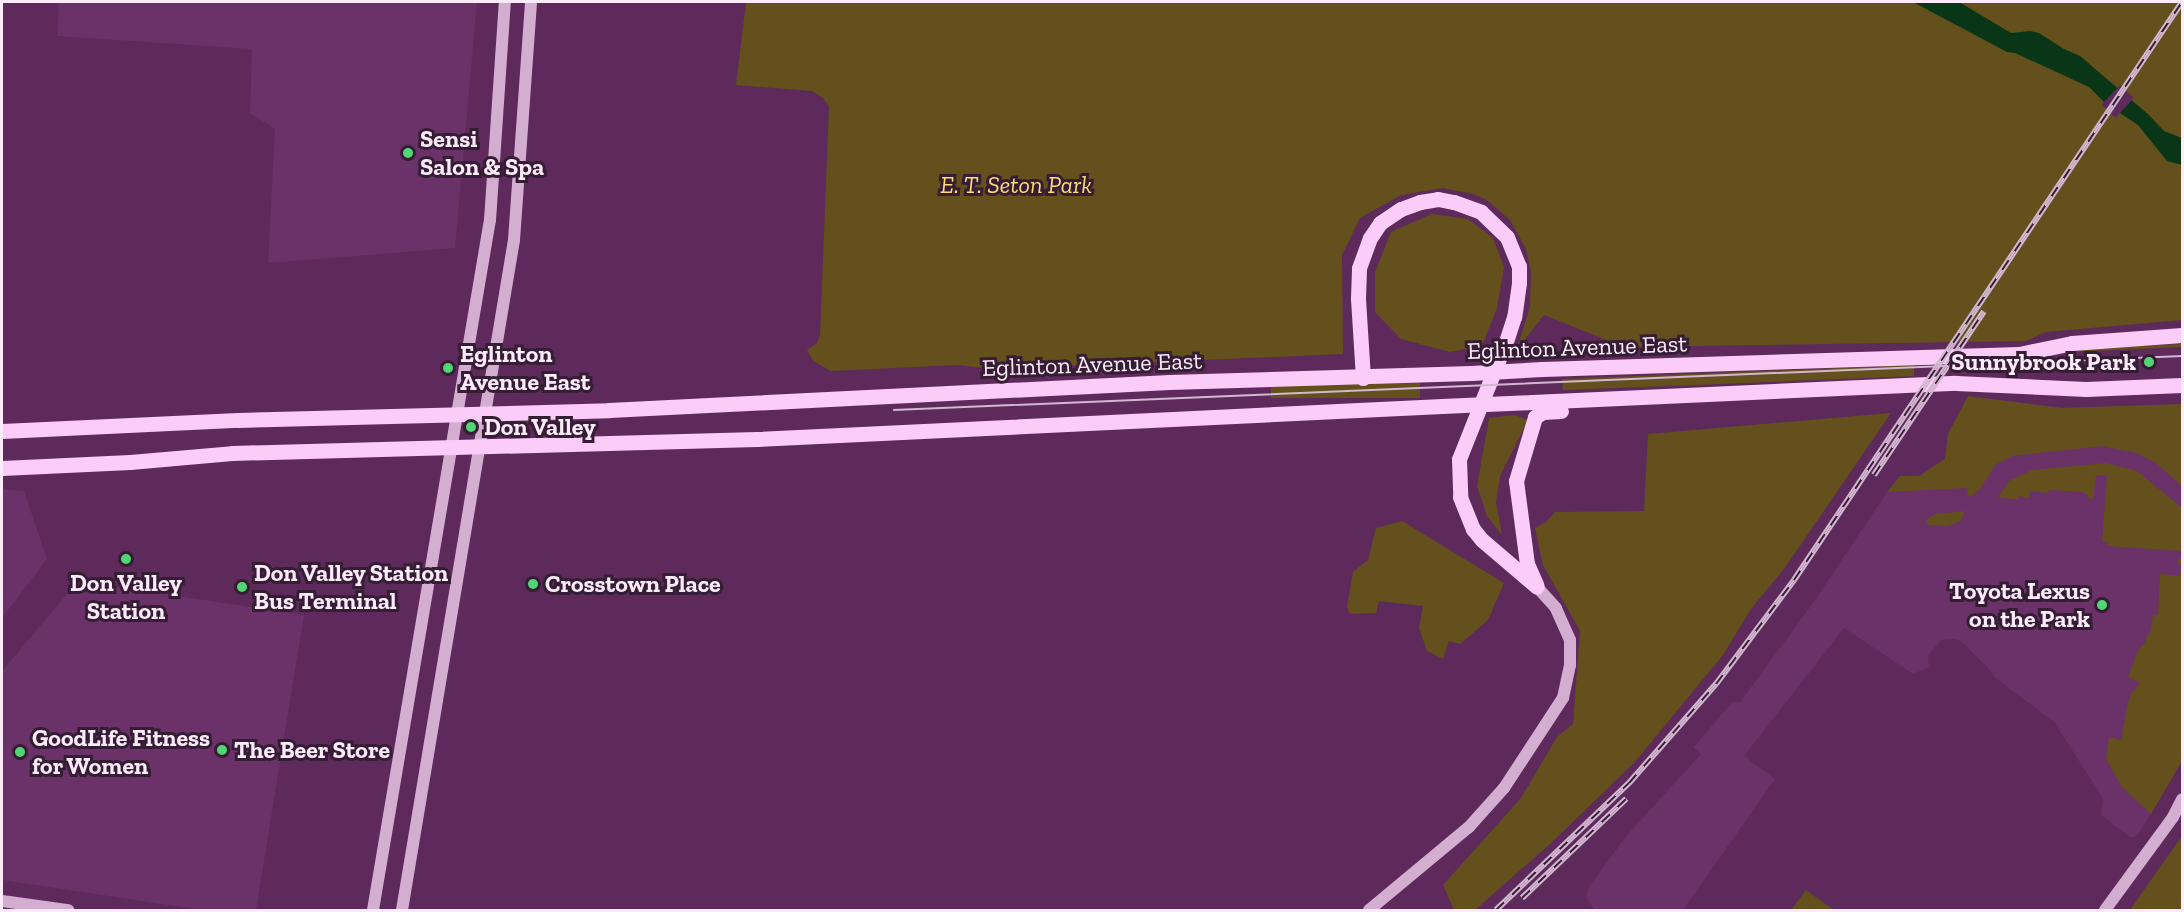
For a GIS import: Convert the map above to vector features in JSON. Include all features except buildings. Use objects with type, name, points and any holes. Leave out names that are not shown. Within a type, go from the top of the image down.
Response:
[{"type":"main road","points":[[373,910],[490,220],[506,2]]},
{"type":"main road","points":[[402,910],[514,240],[531,2]]},
{"type":"main road","points":[[1363,378],[1358,298],[1359,268],[1370,238],[1380,223],[1401,209],[1420,202],[1438,199],[1454,202],[1481,213],[1507,237],[1519,266],[1519,283],[1514,317],[1506,341],[1458,459],[1460,497],[1473,529],[1482,540],[1538,587],[1556,608],[1570,640],[1569,672],[1563,698],[1504,788],[1469,827],[1369,910]]},
{"type":"main road","name":"Eglinton Avenue East","points":[[2,430],[238,420],[486,415],[1169,382],[1363,378],[1542,369],[1988,356],[2019,354],[2072,343],[2182,335]]},
{"type":"main road","points":[[2,468],[130,462],[232,453],[768,438],[1956,383],[2086,389],[2182,385]]},
{"type":"main road","points":[[1538,587],[1527,564],[1516,481],[1535,417],[1543,412],[1645,404],[1700,394]]},
{"type":"main road","points":[[2105,910],[2173,817],[2182,799]]},
{"type":"main road","points":[[2,901],[68,910]]},
{"type":"shaded area","points":[[59,2],[477,2],[455,248],[268,263],[275,129],[250,113],[252,49],[57,36]]},
{"type":"shaded area","points":[[1913,2],[1959,2],[2011,33],[2030,31],[2039,33],[2080,56],[2149,115],[2164,131],[2182,138],[2182,165],[2167,161],[2138,125],[2106,104],[2089,87],[2015,53],[2007,52]]},
{"type":"shaded area","points":[[1968,396],[2062,408],[2182,404],[2182,761],[2138,835],[2131,838],[2101,815],[2103,798],[2054,722],[1994,677],[1961,641],[1941,640],[1928,655],[1929,667],[1913,674],[1844,628],[1744,756],[1775,779],[1683,910],[1595,910],[1586,898],[1588,888],[1627,835],[1701,754],[1694,747],[1732,702],[1740,702],[1813,603],[1900,476],[1919,476],[1945,459],[1948,434]]},
{"type":"shaded area","points":[[2,489],[24,491],[47,559],[2,618]]},
{"type":"shaded area","points":[[78,581],[304,615],[256,910],[202,910],[2,880],[2,671]]},
{"type":"green space","name":"E. T. Seton Park","points":[[746,2],[2182,2],[2182,320],[2046,332],[2026,341],[1624,347],[1544,315],[1526,338],[1520,354],[1515,355],[1530,307],[1531,271],[1526,249],[1510,220],[1487,200],[1473,194],[1443,188],[1401,195],[1360,218],[1342,255],[1343,354],[994,369],[957,365],[831,371],[813,361],[807,350],[817,343],[820,335],[829,106],[823,98],[812,91],[736,85]]},
{"type":"green space","points":[[1432,214],[1468,219],[1493,238],[1504,267],[1497,308],[1482,346],[1450,352],[1401,339],[1375,312],[1375,272],[1391,232]]},
{"type":"green space","points":[[2182,344],[2182,347],[2072,352],[2103,347]]},
{"type":"green space","points":[[1914,365],[1914,376],[1720,384],[1563,390],[1562,379]]},
{"type":"green space","points":[[1271,383],[1420,383],[1420,398],[1271,398]]},
{"type":"green space","points":[[1968,396],[2062,408],[2182,404],[2182,486],[2156,463],[2137,453],[2102,446],[2012,456],[1995,465],[1981,488],[1973,495],[1968,496],[1967,488],[1887,492],[1900,476],[1919,476],[1945,459],[1948,434]]},
{"type":"green space","points":[[1891,413],[1784,569],[1751,609],[1723,655],[1634,763],[1550,844],[1475,910],[1454,910],[1443,885],[1521,798],[1557,737],[1573,724],[1580,631],[1543,565],[1535,528],[1546,522],[1555,512],[1644,511],[1648,434]]},
{"type":"green space","points":[[1515,415],[1528,420],[1500,476],[1496,502],[1502,535],[1487,516],[1477,486],[1489,418]]},
{"type":"green space","points":[[2106,463],[2137,471],[2182,508],[2182,551],[2107,546],[2107,542],[2102,542],[2107,476],[2096,475],[2093,499],[2088,498],[2088,495],[2083,492],[2049,490],[2048,493],[2030,491],[2029,498],[2018,496],[2018,500],[1998,497],[2009,481],[2032,470]]},
{"type":"green space","points":[[1964,511],[1961,521],[1948,526],[1929,525],[1926,520],[1935,514]]},
{"type":"green space","points":[[1402,521],[1504,583],[1488,620],[1460,644],[1449,641],[1443,659],[1427,651],[1419,628],[1423,606],[1379,601],[1376,613],[1350,614],[1347,607],[1353,572],[1368,560],[1376,528]]},
{"type":"green space","points":[[2178,559],[2182,559],[2182,761],[2151,814],[2122,787],[2106,759],[2109,737],[2121,740],[2131,693],[2140,683],[2128,677],[2138,650],[2145,643],[2147,635],[2150,635],[2153,615],[2158,615],[2160,574],[2180,576],[2181,564],[2178,563]]},
{"type":"green space","points":[[2182,836],[2182,910],[2130,910],[2153,877]]},
{"type":"green space","points":[[1806,890],[1834,910],[1791,910]]},
{"type":"pier","points":[[2120,85],[2134,98],[2115,118],[2102,105]]},
{"type":"tram line","points":[[894,410],[2182,356]]},
{"type":"railway","points":[[1496,910],[1629,783],[1716,684],[1794,580],[2182,2]]},
{"type":"railway","points":[[1874,475],[1984,311]]},
{"type":"railway","points":[[1522,898],[1626,799]]},
{"type":"place","name":"Sensi Salon & Spa","points":[[408,153]]},
{"type":"place","name":"Sunnybrook Park","points":[[2149,362]]},
{"type":"place","name":"Eglinton Avenue East","points":[[448,368]]},
{"type":"place","name":"Don Valley","points":[[471,427]]},
{"type":"place","name":"Don Valley Station","points":[[126,559]]},
{"type":"place","name":"Crosstown Place","points":[[533,584]]},
{"type":"place","name":"Don Valley Station Bus Terminal","points":[[242,587]]},
{"type":"place","name":"Toyota Lexus on the Park","points":[[2102,605]]},
{"type":"place","name":"The Beer Store","points":[[222,750]]},
{"type":"place","name":"GoodLife Fitness for Women","points":[[20,752]]}]
